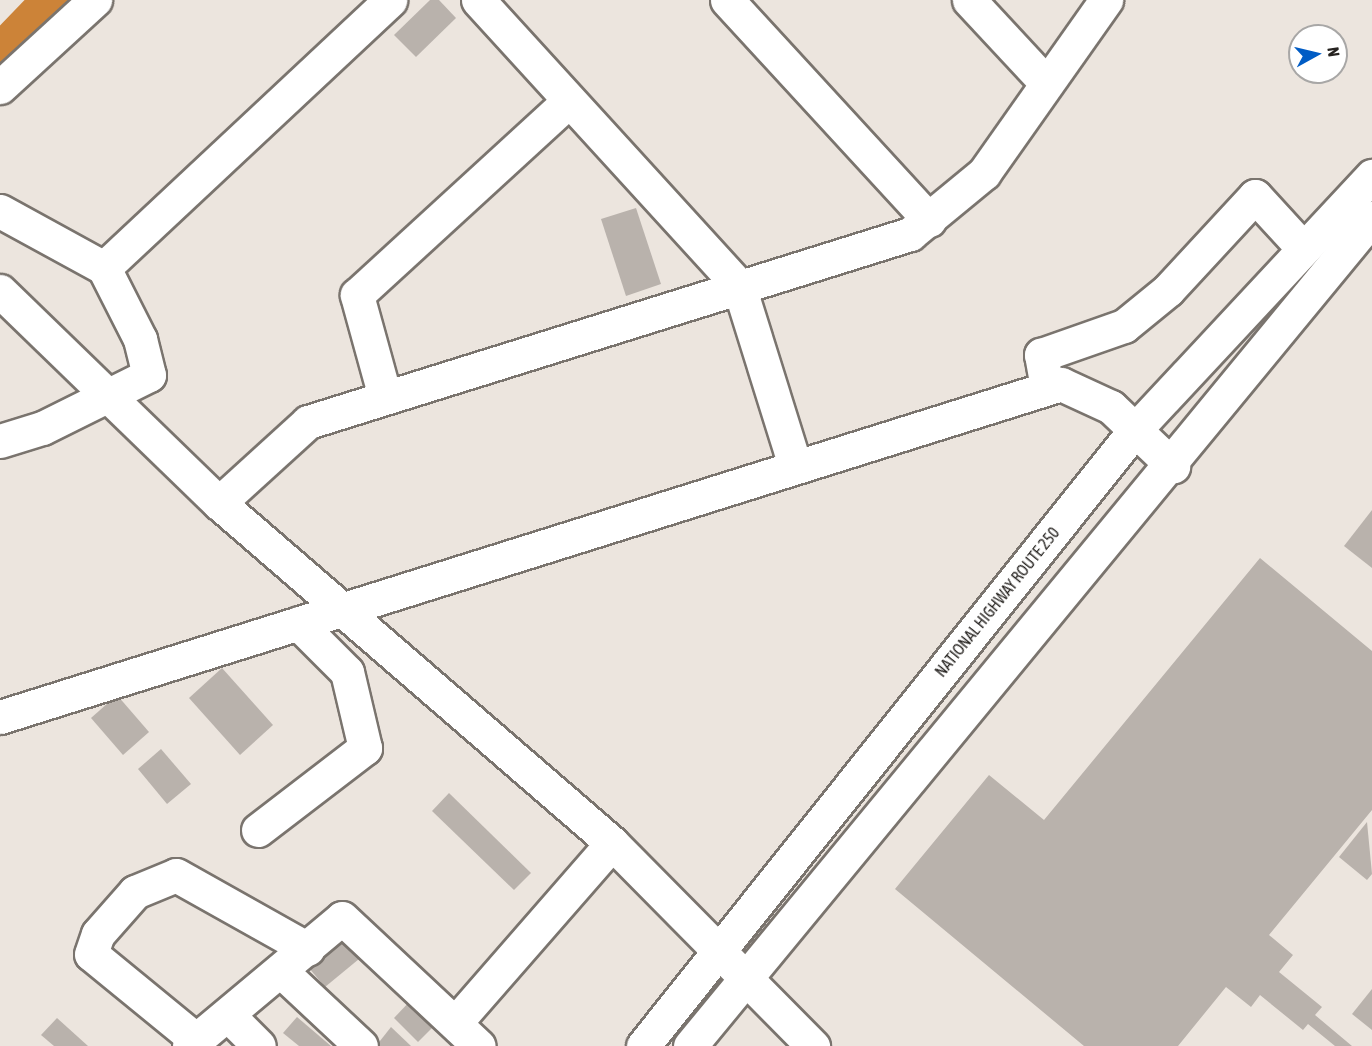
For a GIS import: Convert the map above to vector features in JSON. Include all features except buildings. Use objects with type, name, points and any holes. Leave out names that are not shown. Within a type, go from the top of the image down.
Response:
[{"type":"main road","points":[[0,87],[95,0]]},
{"type":"main road","points":[[104,268],[390,0]]},
{"type":"main road","points":[[478,0],[739,286],[795,466]]},
{"type":"main road","points":[[727,0],[929,220]]},
{"type":"main road","points":[[969,0],[1046,83]]},
{"type":"main road","points":[[219,503],[308,422],[910,234],[984,173],[1106,0]]},
{"type":"main road","points":[[385,397],[357,295],[569,101]]},
{"type":"main road","name":"NATIONAL HIGHWAY ROUTE 250","points":[[643,1046],[1134,431],[1301,246],[1372,177]]},
{"type":"main road","points":[[1047,388],[1041,355],[1124,327],[1168,291],[1254,196],[1301,246]]},
{"type":"main road","points":[[0,211],[104,268],[140,339],[149,375],[108,391],[42,428],[0,441]]},
{"type":"main road","points":[[690,1046],[1173,466],[1372,218]]},
{"type":"main road","points":[[0,291],[108,391],[219,503],[339,610],[612,843],[720,951],[745,980],[813,1046]]},
{"type":"main road","points":[[0,717],[1061,384],[1111,407],[1173,466]]},
{"type":"main road","points":[[258,830],[365,748],[347,672],[298,623]]},
{"type":"main road","points":[[456,1022],[612,843]]},
{"type":"main road","points":[[308,949],[176,875],[135,892],[98,934],[91,954],[192,1043],[282,972],[308,949],[342,918],[456,1022],[479,1046]]},
{"type":"main road","points":[[282,972],[361,1046]]},
{"type":"main road","points":[[229,1016],[259,1046]]},
{"type":"waterway","points":[[0,60],[58,0]]}]
